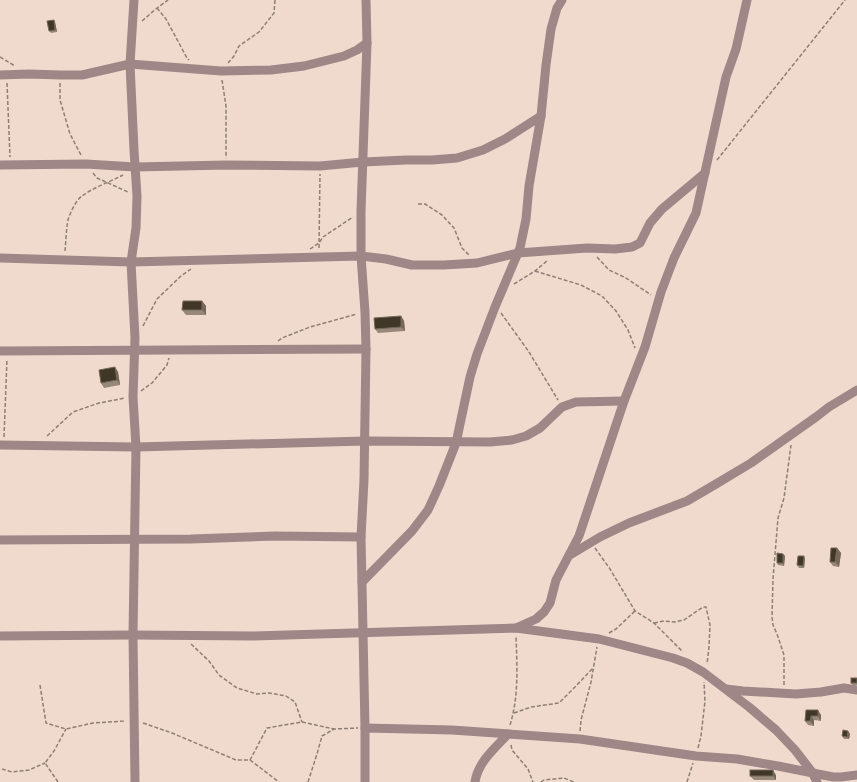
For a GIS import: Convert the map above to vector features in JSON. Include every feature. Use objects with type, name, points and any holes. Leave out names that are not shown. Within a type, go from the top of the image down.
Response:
[{"type":"street","points":[[134,0],[130,64],[137,196],[136,228],[132,262],[135,338],[133,397],[136,447],[133,635],[135,782]]},
{"type":"street","points":[[365,782],[361,537],[364,480],[366,349],[361,256],[361,211],[367,43],[366,0]]},
{"type":"street","points":[[362,582],[412,531],[428,510],[456,443],[470,377],[477,354],[520,248],[526,219],[529,186],[542,116],[546,65],[551,29],[557,8],[562,0]]},
{"type":"street","points":[[516,628],[536,619],[544,612],[550,602],[556,580],[579,536],[624,401],[647,340],[658,300],[674,258],[696,213],[706,174],[726,77],[736,49],[747,0]]},
{"type":"street","points":[[3,75],[82,75],[130,64],[198,70],[271,70],[304,66],[344,56],[367,43]]},
{"type":"street","points":[[0,165],[86,164],[135,167],[226,165],[320,166],[363,162],[457,158],[483,150],[505,139],[542,116]]},
{"type":"street","points":[[0,258],[132,262],[361,256],[412,265],[477,264],[518,253],[560,249],[615,249],[632,247],[640,243],[650,223],[662,209],[706,174]]},
{"type":"street","points":[[4,351],[366,349]]},
{"type":"street","points":[[569,555],[592,541],[629,523],[687,501],[751,463],[829,407],[857,390]]},
{"type":"street","points":[[2,445],[136,447],[365,441],[456,443],[490,442],[512,440],[526,436],[540,428],[562,407],[576,402],[624,401]]},
{"type":"street","points":[[0,540],[135,540],[275,536],[361,537]]},
{"type":"street","points":[[0,636],[253,636],[516,628],[599,639],[673,658],[687,663],[703,672],[750,707],[776,730],[795,750],[812,772],[817,782]]},
{"type":"street","points":[[725,689],[796,694],[844,688],[857,690]]},
{"type":"street","points":[[365,728],[452,730],[580,739],[696,756],[737,759],[833,777],[857,775]]},
{"type":"street","points":[[475,782],[485,758],[508,734]]},
{"type":"path","points":[[132,29],[168,0]]},
{"type":"path","points":[[226,165],[226,106],[220,70],[234,56],[239,46],[259,32],[274,13],[275,0]]},
{"type":"path","points":[[715,161],[845,0]]},
{"type":"path","points":[[157,8],[166,19],[187,58],[198,70]]},
{"type":"path","points":[[3,75],[10,165]]},
{"type":"path","points":[[60,75],[60,100],[70,134],[86,164],[97,178],[137,196]]},
{"type":"path","points":[[319,257],[320,166]]},
{"type":"path","points":[[64,260],[68,220],[80,197],[122,175]]},
{"type":"path","points":[[418,204],[425,204],[442,215],[454,228],[462,248],[477,264]]},
{"type":"path","points":[[307,250],[319,243],[323,237],[361,211]]},
{"type":"path","points":[[587,248],[609,270],[626,278],[658,300]]},
{"type":"path","points":[[502,292],[535,271],[560,249]]},
{"type":"path","points":[[142,326],[157,299],[181,276],[202,261]]},
{"type":"path","points":[[535,271],[581,285],[602,296],[616,311],[628,330],[640,359]]},
{"type":"path","points":[[495,307],[529,352],[562,407]]},
{"type":"path","points":[[269,349],[282,338],[310,327],[365,312]]},
{"type":"path","points":[[39,445],[73,412],[98,403],[133,397],[152,383],[168,365],[170,349]]},
{"type":"path","points":[[2,445],[4,351]]},
{"type":"path","points":[[783,693],[784,655],[773,625],[773,580],[778,518],[784,498],[793,433]]},
{"type":"path","points":[[592,541],[596,550],[610,569],[635,611],[654,623],[686,655]]},
{"type":"path","points":[[654,623],[684,620],[703,607],[706,607],[710,625],[707,663],[703,672],[705,701],[701,736],[687,782]]},
{"type":"path","points":[[580,739],[581,720],[591,682],[599,639],[616,629],[635,611]]},
{"type":"path","points":[[516,628],[518,682],[514,712],[508,734],[512,750],[528,769],[532,782]]},
{"type":"path","points":[[184,635],[209,661],[218,675],[237,688],[257,694],[269,693],[286,696],[295,702],[302,722]]},
{"type":"path","points":[[514,712],[531,707],[559,704],[594,668]]},
{"type":"path","points":[[40,685],[46,723],[66,729],[93,722],[134,720],[172,733],[236,760],[250,760],[279,782]]},
{"type":"path","points":[[250,760],[267,728],[302,722],[334,728],[365,728]]},
{"type":"path","points":[[308,782],[322,736],[334,728]]},
{"type":"path","points":[[2,769],[12,772],[29,770],[45,762],[54,751],[66,729]]},
{"type":"path","points":[[45,762],[58,782]]},
{"type":"path","points":[[541,782],[544,780],[564,778],[574,782]]},
{"type":"building","points":[[54,20],[55,30],[49,31],[47,21]]},
{"type":"building","points":[[183,301],[202,301],[202,310],[182,310]]},
{"type":"building","points":[[401,316],[401,327],[375,329],[374,318]]},
{"type":"building","points":[[115,367],[117,380],[101,383],[99,370]]},
{"type":"building","points":[[831,548],[837,548],[835,562],[830,562]]},
{"type":"building","points":[[777,553],[783,554],[783,563],[777,563]]},
{"type":"building","points":[[798,556],[804,556],[803,566],[797,565]]},
{"type":"building","points":[[851,678],[857,678],[857,683],[851,683]]},
{"type":"building","points":[[806,710],[818,710],[818,716],[811,716],[810,721],[805,721]]},
{"type":"building","points":[[843,730],[848,731],[847,737],[842,736]]},
{"type":"building","points":[[750,770],[773,770],[773,776],[750,776]]}]
